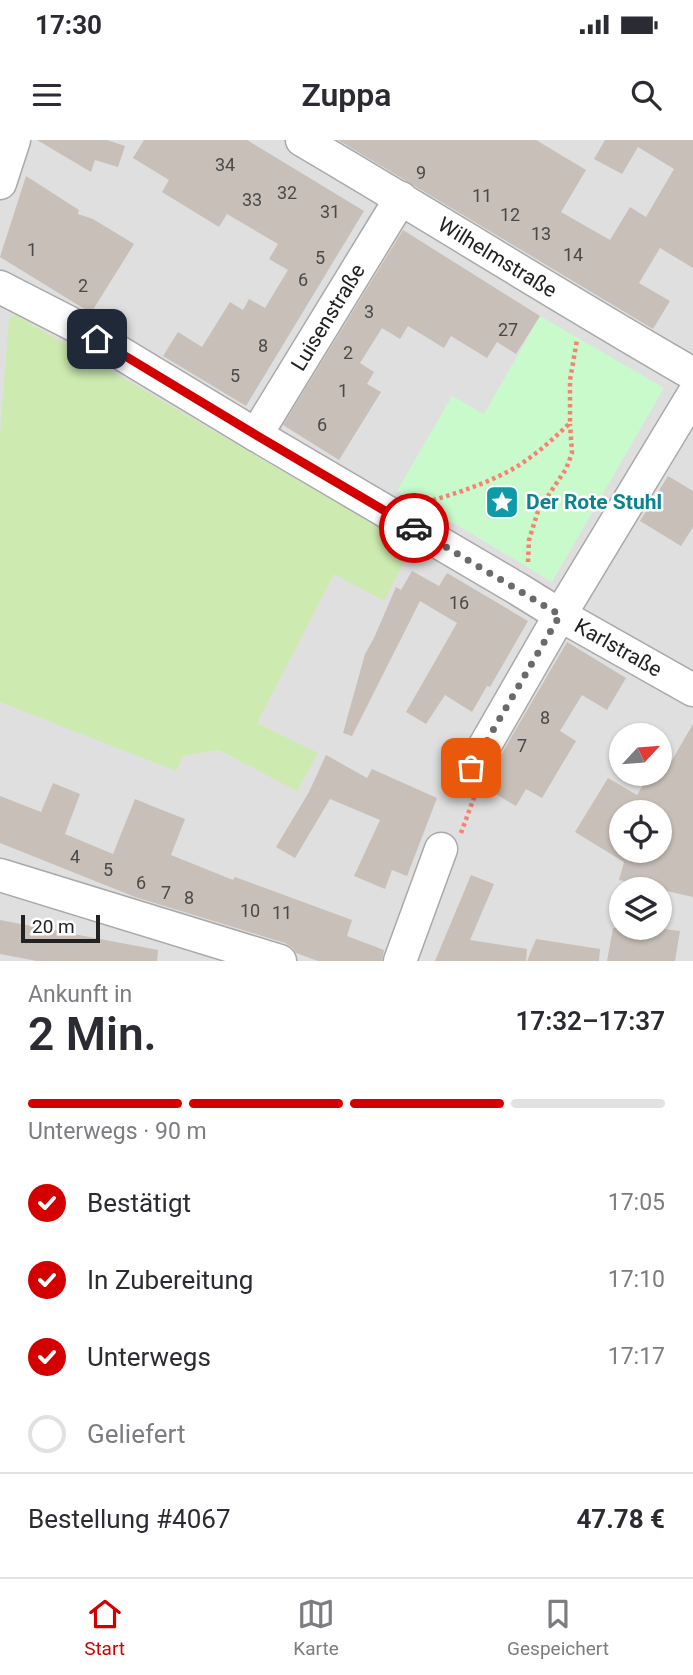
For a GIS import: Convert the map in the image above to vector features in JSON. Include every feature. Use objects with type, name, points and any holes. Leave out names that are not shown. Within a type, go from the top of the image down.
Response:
[{"type":"street","points":[[0,183],[14,140]]},
{"type":"street","name":"Wilhelmstraße","points":[[302,140],[693,374]]},
{"type":"street","name":"Luisenstraße","points":[[256,435],[401,198]]},
{"type":"street","name":"Karlstraße","points":[[0,287],[74,325],[560,615],[693,690]]},
{"type":"street","points":[[471,768],[693,395]]},
{"type":"street","points":[[400,961],[442,849]]},
{"type":"street","points":[[1,879],[280,961]]},
{"type":"path","points":[[518,589],[528,569],[529,540],[538,511],[566,469],[572,453],[570,380],[578,337],[588,313]]},
{"type":"path","points":[[408,524],[422,504],[502,475],[548,445],[570,423]]},
{"type":"path","points":[[442,849],[454,854],[482,774],[471,768]]},
{"type":"shaded area","points":[[0,140],[693,140],[693,961],[0,961]]},
{"type":"green space","points":[[14,316],[412,547],[384,601],[334,574],[257,723],[318,753],[297,791],[219,750],[183,756],[176,771],[0,702],[0,434],[9,318]]},
{"type":"green space","points":[[540,316],[664,388],[552,582],[397,491],[452,396],[484,414]]},
{"type":"building","points":[[37,140],[107,140],[125,146],[118,167],[95,160],[91,172]]},
{"type":"building","points":[[144,140],[247,140],[364,211],[246,406],[163,356],[178,332],[202,347],[230,302],[243,310],[249,299],[265,308],[288,270],[269,259],[278,244],[227,214],[219,227],[162,192],[169,180],[133,158]]},
{"type":"building","points":[[338,140],[536,140],[586,170],[561,212],[610,240],[630,207],[646,217],[674,169],[638,147],[622,174],[594,159],[605,140],[693,140],[693,268],[660,248],[639,283],[670,301],[653,329]]},
{"type":"building","points":[[26,176],[79,210],[78,214],[93,219],[134,244],[91,313],[0,257]]},
{"type":"building","points":[[403,230],[540,316],[516,354],[497,342],[487,358],[451,336],[444,348],[408,326],[400,339],[382,328],[360,363],[374,372],[367,384],[381,392],[339,460],[283,425]]},
{"type":"building","points":[[668,476],[693,491],[693,527],[681,546],[640,521]]},
{"type":"building","points":[[412,571],[439,586],[447,573],[528,621],[490,687],[487,686],[472,712],[445,695],[426,724],[406,712],[457,623],[420,601],[352,736],[343,733],[365,654],[396,587],[401,590]]},
{"type":"building","points":[[567,642],[626,678],[607,710],[582,695],[560,731],[576,741],[542,798],[526,789],[516,806],[481,785]]},
{"type":"building","points":[[693,724],[693,897],[672,892],[672,877],[620,877],[624,863],[672,863],[672,800],[609,800],[609,853],[575,832],[608,778],[609,786],[622,786],[637,795],[643,786],[672,786],[672,760]]},
{"type":"building","points":[[326,755],[367,778],[372,769],[437,798],[407,876],[392,870],[385,889],[354,876],[380,820],[330,799],[295,858],[276,847],[309,792]]},
{"type":"building","points":[[53,783],[80,794],[65,834],[113,854],[135,799],[185,819],[171,855],[233,880],[235,877],[352,920],[347,936],[384,950],[382,961],[318,961],[296,953],[285,943],[135,897],[0,843],[0,796],[41,812]]},
{"type":"building","points":[[471,875],[494,884],[470,940],[527,949],[526,961],[435,961]]},
{"type":"building","points":[[0,920],[158,950],[157,961],[37,961],[0,954]]},
{"type":"building","points":[[672,930],[680,931],[675,961],[607,961],[611,940],[672,940]]},
{"type":"building","points":[[536,939],[600,949],[599,961],[527,961]]},
{"type":"way so far","points":[[414,528],[560,615],[471,768]]},
{"type":"place","name":"Der Rote Stuhl","points":[[502,502]]},
{"type":"route","points":[[97,339],[414,528]]}]
